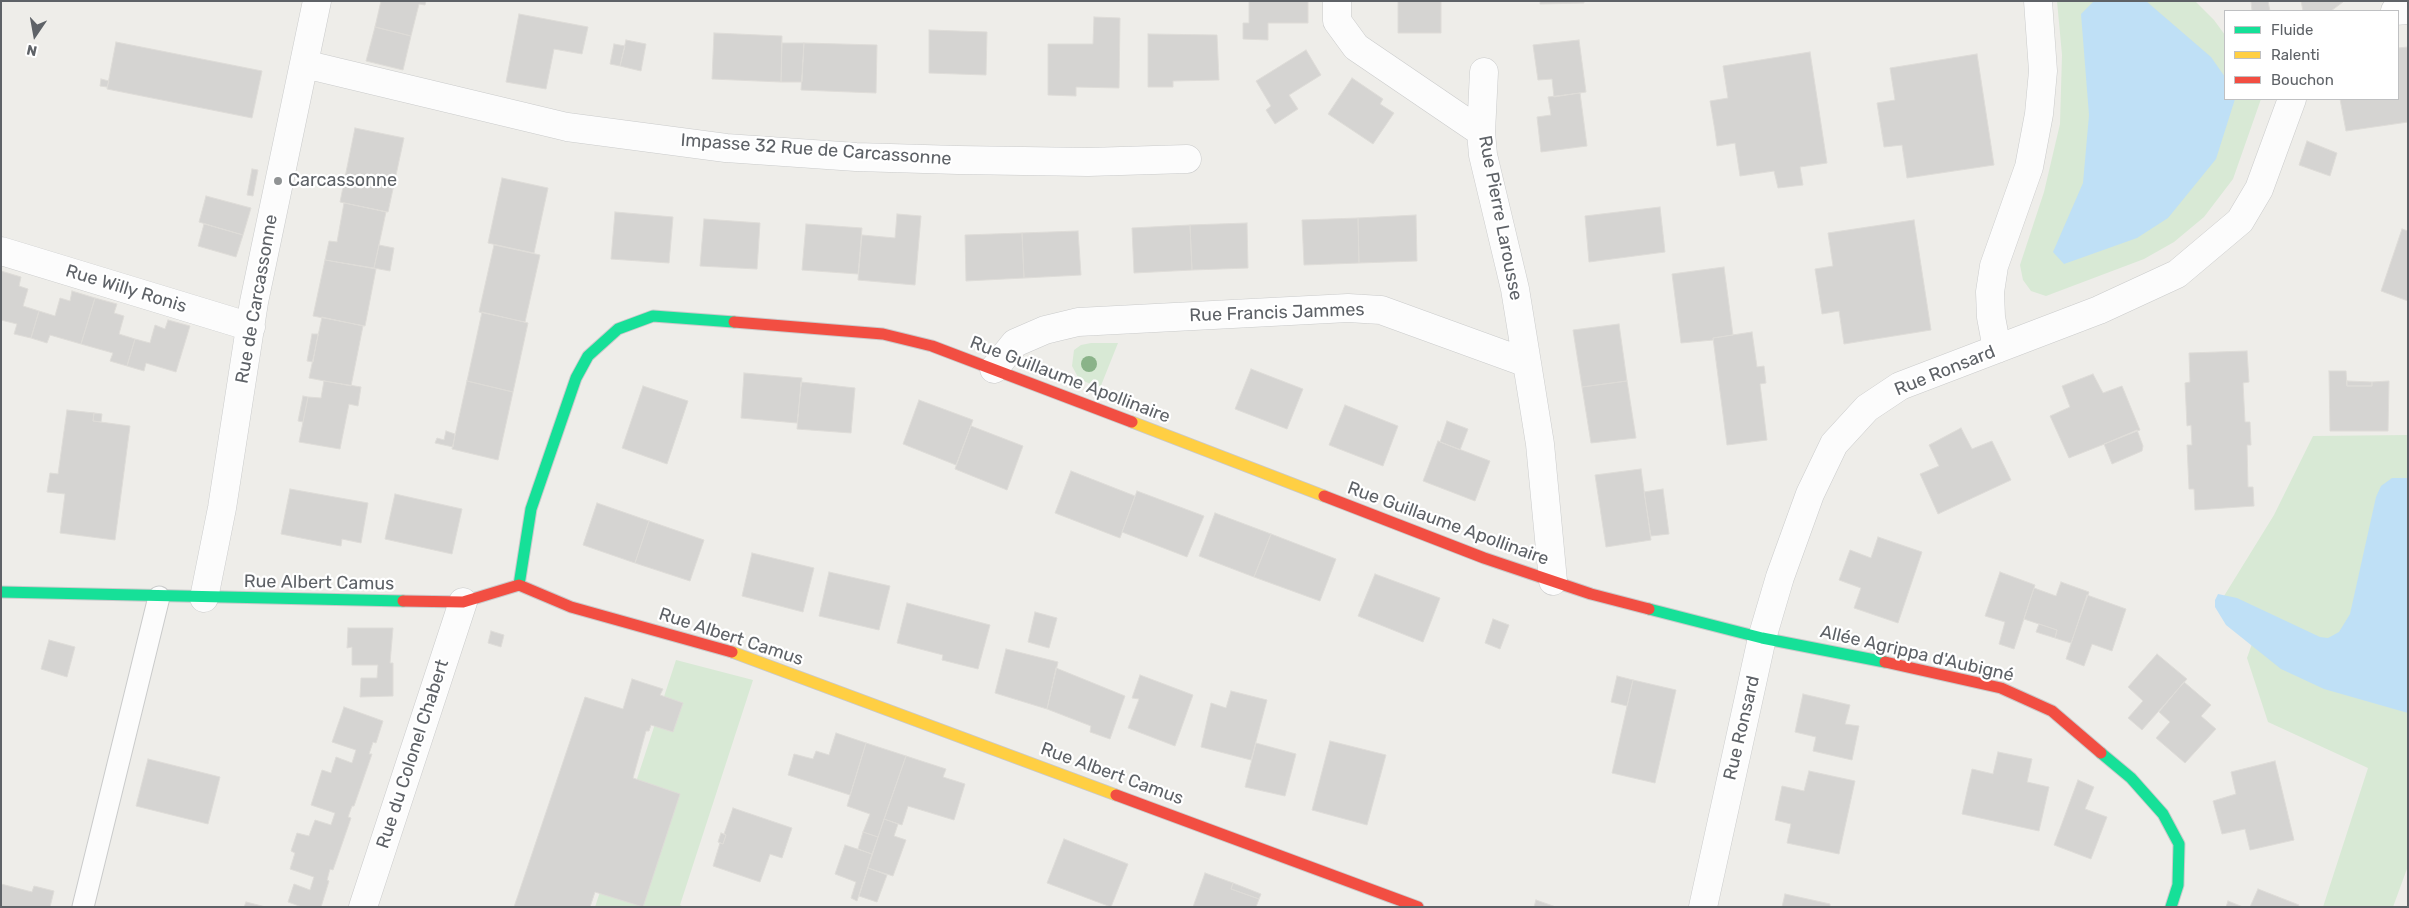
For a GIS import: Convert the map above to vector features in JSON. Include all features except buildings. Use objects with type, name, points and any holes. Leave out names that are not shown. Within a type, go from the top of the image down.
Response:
[{"type":"street","name":"Rue de Carcassonne","points":[[204,598],[222,508],[251,327],[317,1]]},
{"type":"street","points":[[1337,1],[1337,21],[1356,47],[1481,132]]},
{"type":"street","points":[[1997,349],[1991,318],[1990,292],[1994,266],[2029,167],[2039,114],[2043,71],[2038,1]]},
{"type":"street","name":"Impasse 32 Rue de Carcassonne","points":[[304,64],[567,127],[726,148],[856,157],[958,160],[1088,162],[1187,159]]},
{"type":"street","name":"Rue Pierre Larousse","points":[[1484,72],[1481,132],[1483,155],[1515,289],[1527,363]]},
{"type":"street","name":"Rue Ronsard","points":[[1703,907],[1762,638],[1780,577],[1810,494],[1834,444],[1867,408],[1900,386],[2099,310],[2177,274],[2240,221],[2259,189],[2292,100]]},
{"type":"street","name":"Rue Willy Ronis","points":[[1,251],[251,327]]},
{"type":"street","name":"Rue Francis Jammes","points":[[994,369],[1015,344],[1045,330],[1078,322],[1348,308],[1381,310],[1527,363]]},
{"type":"street","name":"Rue Guillaume Apollinaire","points":[[519,585],[531,509],[576,378],[588,356],[618,329],[653,316],[882,334],[932,346],[1484,558],[1552,582],[1634,606],[1762,638]]},
{"type":"street","points":[[1527,363],[1540,444],[1552,582]]},
{"type":"street","name":"Rue Albert Camus","points":[[1,592],[204,598],[463,602],[519,585],[571,607],[720,648],[1418,907]]},
{"type":"street","name":"Rue du Colonel Chabert","points":[[363,907],[463,602]]},
{"type":"street","name":"Allée Agrippa d'Aubigné","points":[[1762,638],[1883,661],[2001,688],[2052,711],[2131,778],[2163,814],[2179,844],[2178,885],[2171,907]]},
{"type":"lane","points":[[83,907],[159,597]]},
{"type":"green space","points":[[2057,1],[2195,1],[2214,20],[2224,34],[2224,100],[2261,100],[2233,179],[2204,217],[2174,242],[2144,259],[2046,296],[2031,291],[2023,280],[2020,265],[2044,192],[2060,124],[2062,55]]},
{"type":"green space","points":[[1118,343],[1100,388],[1079,379],[1072,366],[1074,350],[1081,345]]},
{"type":"green space","points":[[2408,435],[2408,866],[2393,907],[2323,907],[2368,768],[2268,722],[2247,658],[2260,621],[2224,596],[2274,515],[2313,436]]},
{"type":"green space","points":[[676,660],[753,680],[680,905],[684,907],[595,907]]},
{"type":"water","points":[[2094,1],[2146,1],[2211,57],[2224,76],[2224,100],[2235,100],[2216,159],[2168,218],[2137,238],[2064,264],[2053,252],[2083,183],[2089,115],[2081,14]]},
{"type":"water","points":[[2392,478],[2408,478],[2408,713],[2324,689],[2281,669],[2226,625],[2215,607],[2215,600],[2218,594],[2237,598],[2320,637],[2328,638],[2339,632],[2350,614],[2376,497],[2381,486]]},
{"type":"traffic: fast","points":[[519,585],[531,509],[576,378],[588,356],[618,329],[653,316],[734,322]]},
{"type":"traffic: fast","points":[[1,592],[403,601]]},
{"type":"traffic: fast","points":[[1649,609],[1762,638],[1885,662]]},
{"type":"traffic: fast","points":[[2101,753],[2131,778],[2163,814],[2179,844],[2178,885],[2171,907]]},
{"type":"traffic: slow","points":[[1132,422],[1324,496]]},
{"type":"traffic: slow","points":[[732,652],[1116,795]]},
{"type":"traffic: jam","points":[[734,322],[883,334],[932,346],[1132,422]]},
{"type":"traffic: jam","points":[[1324,496],[1484,558],[1591,594],[1649,609]]},
{"type":"traffic: jam","points":[[403,601],[463,602],[519,585],[571,607],[732,652]]},
{"type":"traffic: jam","points":[[1885,662],[2001,688],[2052,711],[2101,753]]},
{"type":"traffic: jam","points":[[1116,795],[1418,907]]},
{"type":"place","name":"Carcassonne","points":[[278,181]]}]
